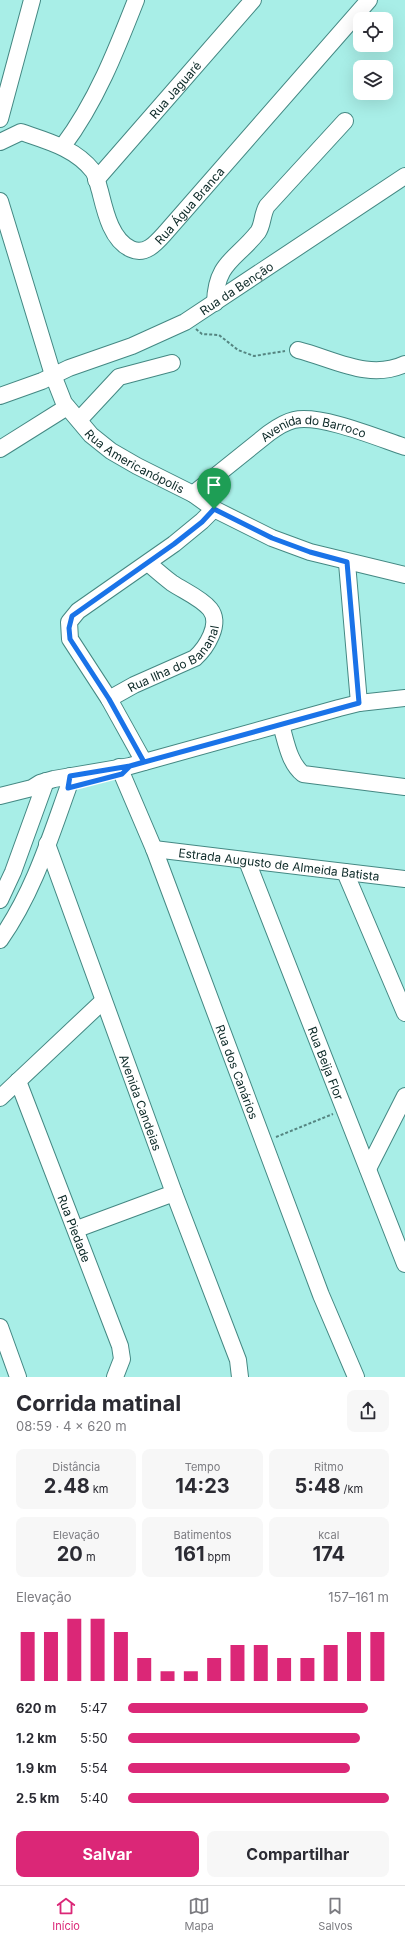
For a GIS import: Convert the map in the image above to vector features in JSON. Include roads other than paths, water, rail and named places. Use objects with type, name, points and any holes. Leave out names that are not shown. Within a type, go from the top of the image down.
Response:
[{"type":"street","points":[[0,119],[32,0]]},
{"type":"street","points":[[63,146],[85,115],[99,87],[136,0]]},
{"type":"street","name":"Rua Jaguaré","points":[[96,180],[253,0]]},
{"type":"street","name":"Rua Água Branca","points":[[0,142],[21,132],[63,146],[87,165],[92,171],[112,228],[120,242],[134,251],[149,249],[166,232],[369,0]]},
{"type":"street","points":[[215,303],[215,287],[220,274],[259,230],[262,217],[267,206],[345,121]]},
{"type":"street","name":"Rua da Benção","points":[[0,396],[132,346],[185,322],[405,176]]},
{"type":"street","points":[[0,201],[53,375],[64,401],[0,449]]},
{"type":"street","points":[[298,350],[356,368],[379,372],[391,370],[405,364]]},
{"type":"street","points":[[79,420],[120,377],[172,363]]},
{"type":"street","name":"Rua Americanópolis","points":[[64,401],[91,435],[111,450],[193,494],[214,509],[272,538],[310,552],[405,576]]},
{"type":"street","name":"Avenida do Barroco","points":[[193,494],[269,433],[294,420],[310,419],[326,422],[405,447]]},
{"type":"street","points":[[109,699],[70,639],[69,628],[72,616],[128,576],[148,564],[202,522],[214,509]]},
{"type":"street","points":[[347,562],[359,703]]},
{"type":"street","name":"Rua Ilha do Bananal","points":[[109,699],[195,658],[203,650],[211,637],[214,618],[211,610],[148,564]]},
{"type":"street","points":[[0,796],[69,782],[129,767],[359,703],[405,698]]},
{"type":"street","name":"Rua dos Canários","points":[[109,699],[154,849],[321,1294],[356,1377]]},
{"type":"street","points":[[281,725],[295,767],[303,774],[405,787]]},
{"type":"street","points":[[0,940],[24,903],[69,782]]},
{"type":"street","points":[[0,900],[13,872],[41,787]]},
{"type":"street","name":"Avenida Candeias","points":[[47,844],[174,1193],[238,1360],[240,1377]]},
{"type":"street","name":"Estrada Augusto de Almeida Batista","points":[[154,849],[405,880]]},
{"type":"street","name":"Rua Beija Flor","points":[[248,861],[405,1264]]},
{"type":"street","points":[[345,872],[405,1013]]},
{"type":"street","points":[[0,908],[24,903]]},
{"type":"street","points":[[0,1098],[103,1001]]},
{"type":"street","name":"Rua Piedade","points":[[18,1081],[77,1230],[120,1346],[122,1359],[115,1377]]},
{"type":"street","points":[[368,1169],[405,1096]]},
{"type":"street","points":[[77,1230],[174,1193]]},
{"type":"street","points":[[0,1327],[18,1377]]}]
